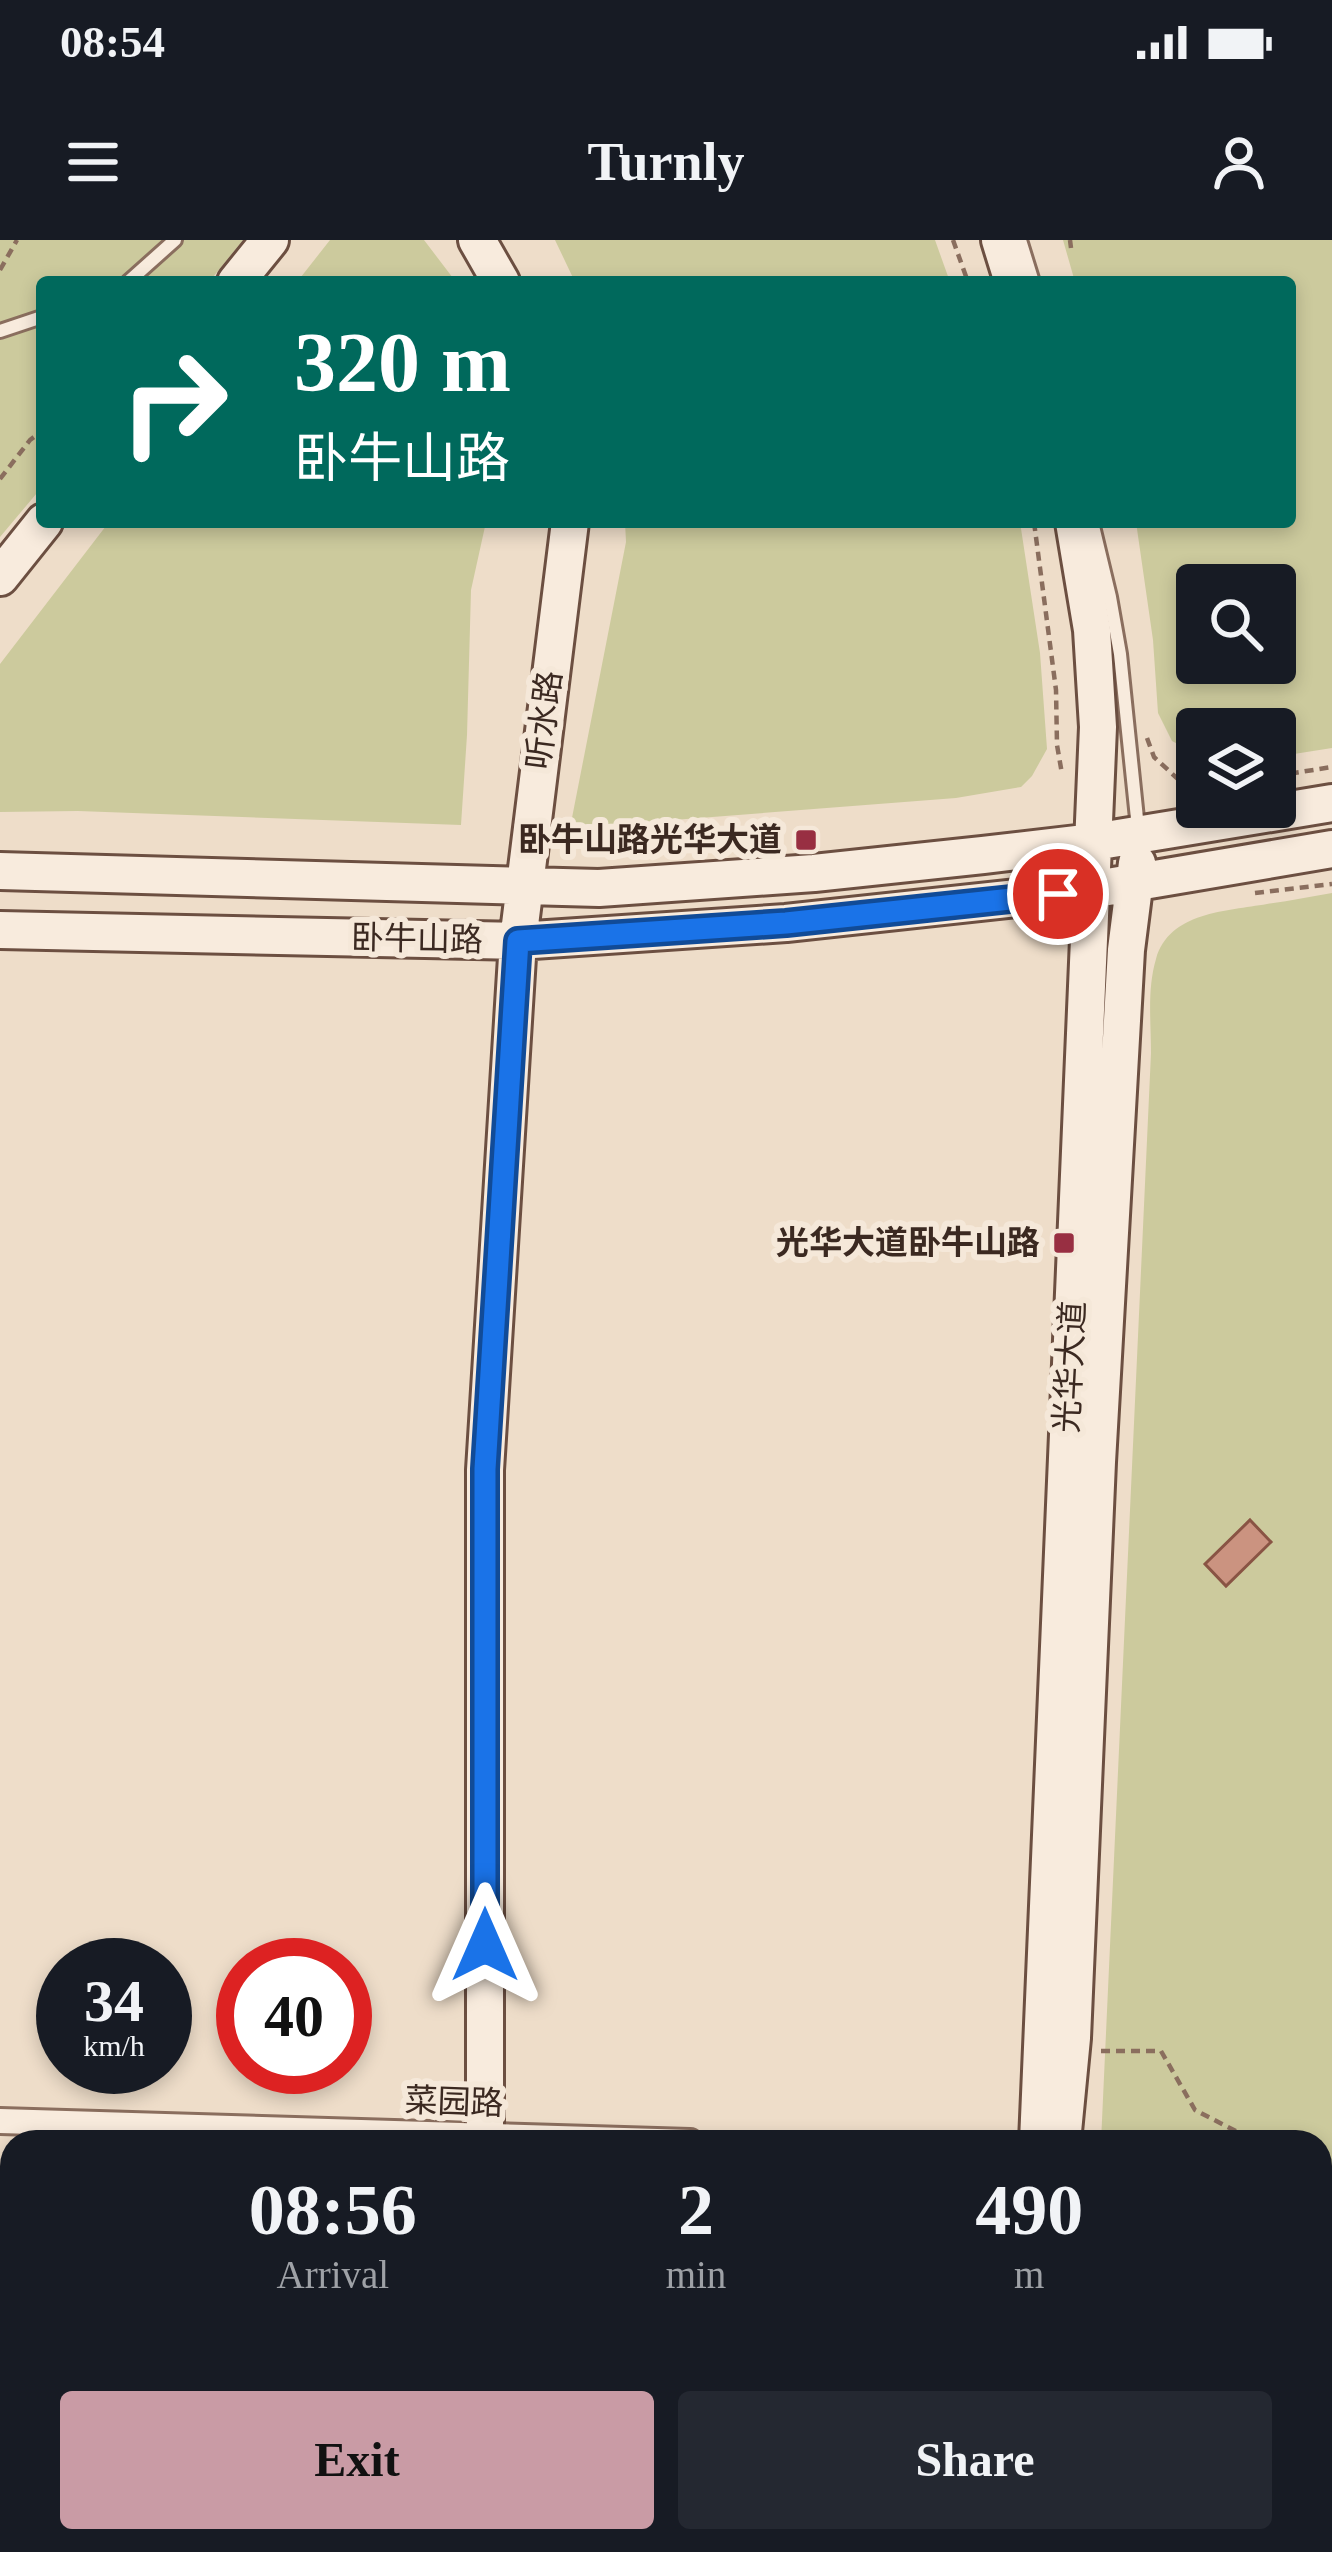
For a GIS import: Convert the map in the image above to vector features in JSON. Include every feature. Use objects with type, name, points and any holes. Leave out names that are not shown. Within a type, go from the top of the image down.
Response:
[{"type":"main road","points":[[241,276],[270,240]]},
{"type":"main road","points":[[477,240],[498,276]]},
{"type":"main road","points":[[1000,240],[1011,276]]},
{"type":"main road","points":[[0,578],[39,528]]},
{"type":"main road","name":"听水路","points":[[485,2130],[485,1469],[518,941],[569,528]]},
{"type":"main road","name":"光华大道","points":[[1038,2130],[1094,842],[1097,708],[1092,630],[1075,528]]},
{"type":"main road","points":[[0,871],[599,888],[814,873],[1094,842],[1332,803]]},
{"type":"main road","name":"光华大道","points":[[1063,2130],[1072,2038],[1126,950],[1137,882],[1138,835]]},
{"type":"main road","name":"卧牛山路","points":[[0,930],[518,941],[786,923],[1090,890],[1332,849]]},
{"type":"street","name":"菜园路","points":[[0,2121],[242,2130]]},
{"type":"lane","points":[[135,276],[175,240]]},
{"type":"lane","points":[[1020,240],[1031,276]]},
{"type":"lane","points":[[0,331],[36,319]]},
{"type":"lane","points":[[1093,528],[1120,654],[1138,835]]},
{"type":"path","points":[[0,270],[17,240]]},
{"type":"path","points":[[952,240],[966,276]]},
{"type":"path","points":[[0,479],[36,436]]},
{"type":"path","points":[[1035,528],[1062,774]]},
{"type":"path","points":[[1154,757],[1176,777]]},
{"type":"path","points":[[1296,773],[1332,767]]},
{"type":"path","points":[[1095,2050],[1161,2051],[1195,2110],[1233,2130]]},
{"type":"path","points":[[1237,2126],[1242,2130]]},
{"type":"shaded area","points":[[0,240],[243,240],[214,276],[36,276],[36,494],[0,537]]},
{"type":"shaded area","points":[[330,240],[424,240],[451,276],[302,276]]},
{"type":"shaded area","points":[[555,240],[935,240],[948,276],[572,276]]},
{"type":"shaded area","points":[[1063,240],[1332,240],[1332,748],[1296,754],[1296,708],[1176,708],[1176,743],[1158,713],[1137,528],[1296,528],[1296,276],[1073,276]]},
{"type":"shaded area","points":[[104,528],[485,528],[471,590],[461,825],[0,812],[0,664]]},
{"type":"shaded area","points":[[625,528],[1021,528],[1040,653],[1047,749],[1021,787],[956,798],[570,828]]},
{"type":"shaded area","points":[[1332,893],[1332,2130],[1102,2130],[1150,994],[1163,943],[1186,923],[1218,912]]},
{"type":"building","points":[[1250,1520],[1271,1542],[1226,1586],[1205,1564]]},
{"type":"place","name":"卧牛山路光华大道","points":[[806,840]]},
{"type":"place","name":"光华大道卧牛山路","points":[[1064,1243]]},
{"type":"route","points":[[485,1945],[485,1469],[518,941],[786,923],[1058,894]]}]
